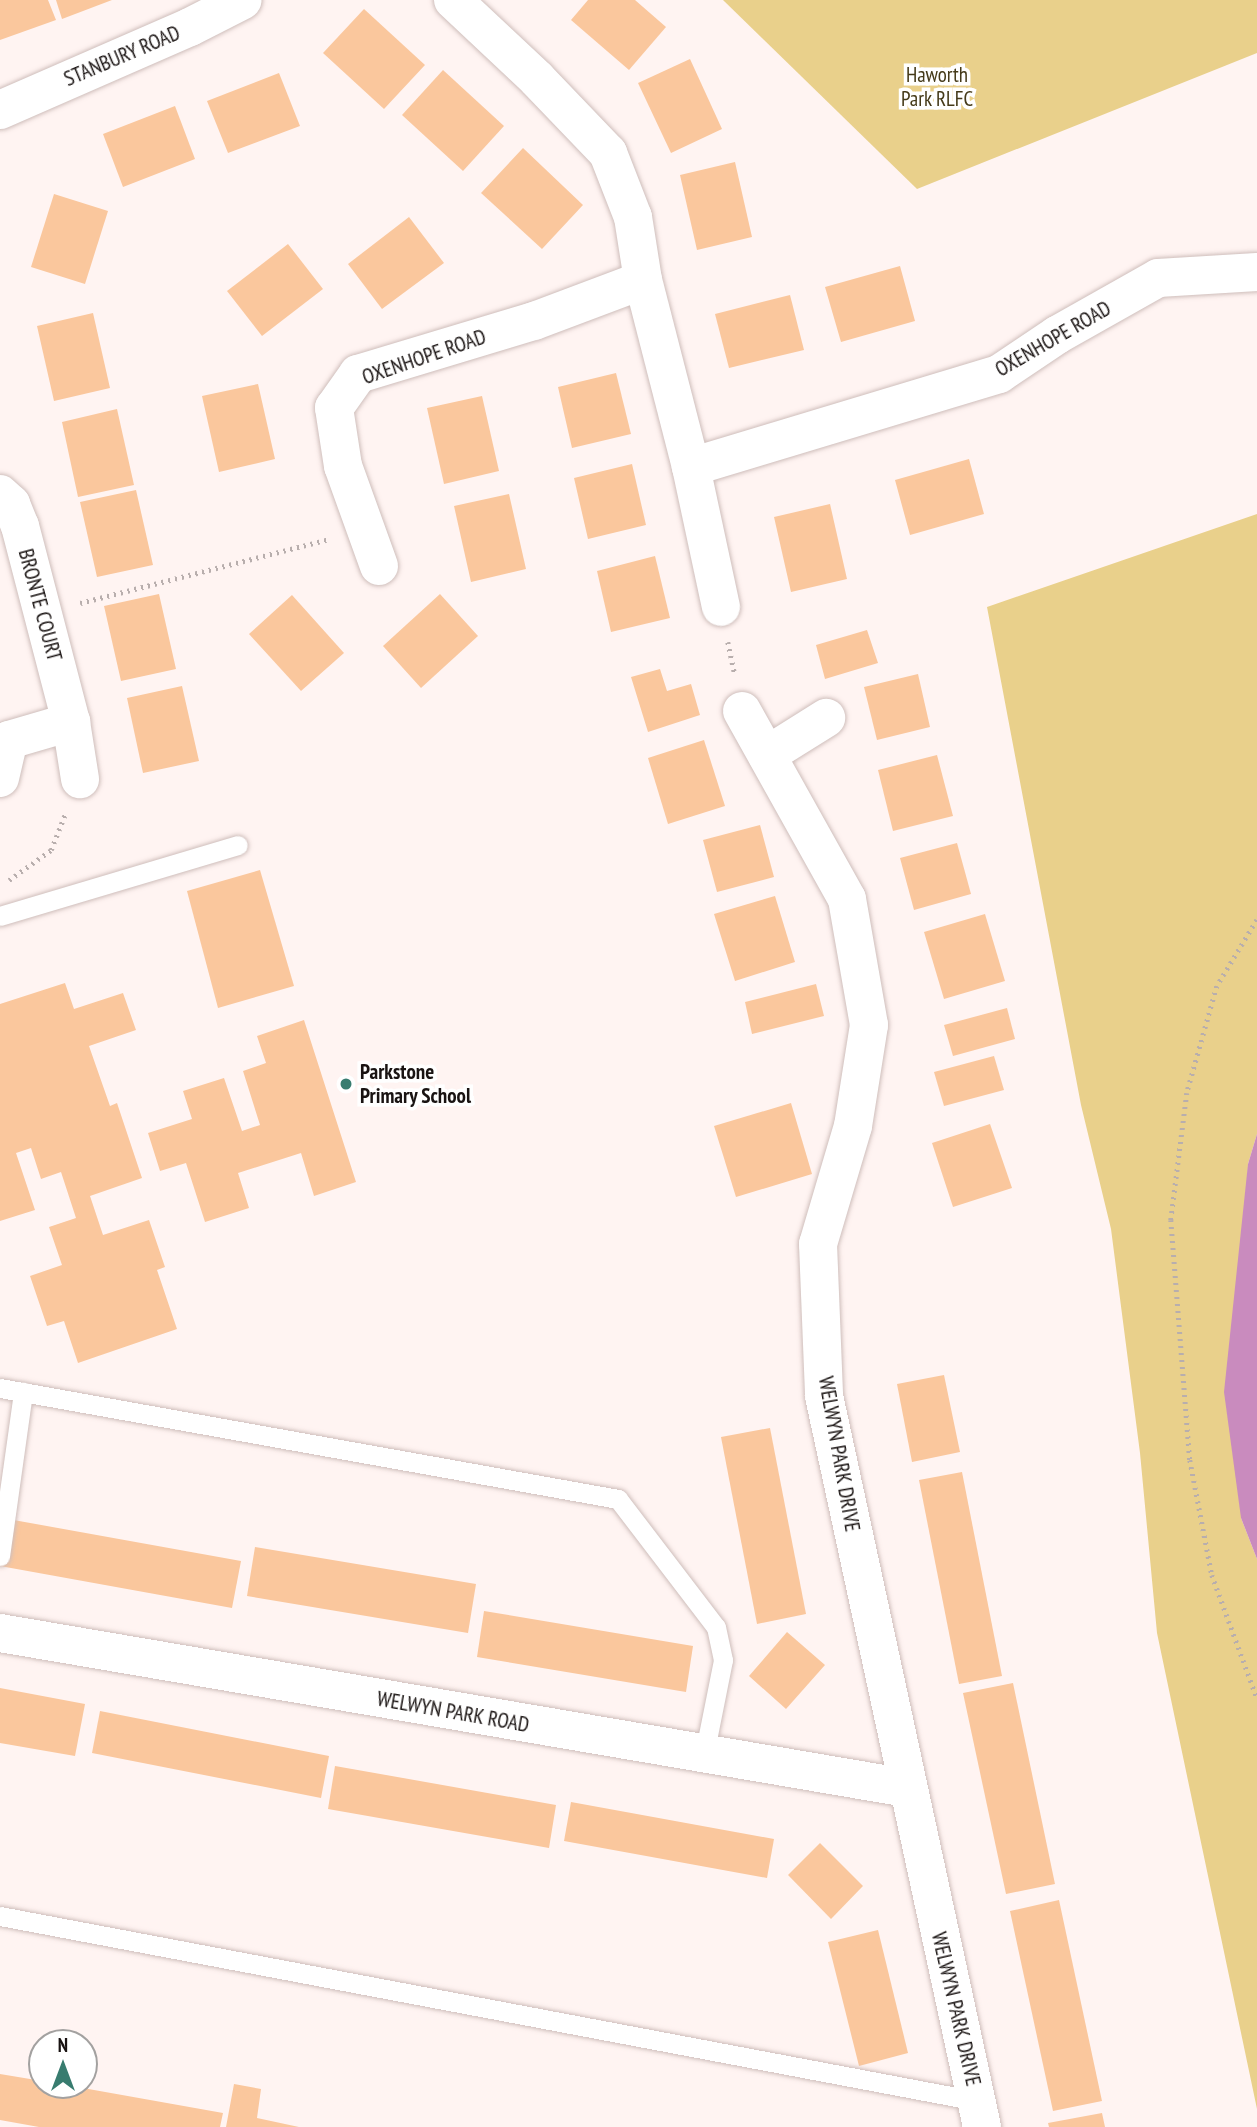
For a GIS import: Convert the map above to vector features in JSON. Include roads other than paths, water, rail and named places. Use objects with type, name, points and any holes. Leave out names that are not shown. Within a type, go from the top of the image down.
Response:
[{"type":"street","name":"STANBURY ROAD","points":[[0,110],[190,27],[243,0]]},
{"type":"street","points":[[453,0],[537,79],[608,153],[633,216],[643,280],[691,467],[721,607]]},
{"type":"street","name":"OXENHOPE ROAD","points":[[691,467],[846,405],[999,374],[1057,335],[1158,278],[1257,272]]},
{"type":"street","name":"OXENHOPE ROAD","points":[[379,566],[368,529],[343,466],[334,408],[358,374],[534,321],[643,280]]},
{"type":"street","name":"BRONTE COURT","points":[[0,494],[11,504],[20,526],[71,722],[80,779]]},
{"type":"street","name":"WELWYN PARK DRIVE","points":[[742,711],[847,899],[869,1026],[853,1126],[818,1244],[824,1396],[979,2114]]},
{"type":"street","points":[[767,755],[826,718]]},
{"type":"street","points":[[0,778],[9,740],[71,722]]},
{"type":"street","name":"WELWYN PARK ROAD","points":[[0,1633],[907,1788]]},
{"type":"lane","points":[[0,916],[237,845]]},
{"type":"lane","points":[[0,1388],[618,1499],[716,1627],[723,1660],[704,1755]]},
{"type":"lane","points":[[0,1556],[23,1392]]},
{"type":"lane","points":[[0,1916],[979,2114]]},
{"type":"place","name":"Parkstone Primary School","points":[[346,1084]]},
{"type":"park label","name":"Haworth Park RLFC","points":[[937,87]]}]
